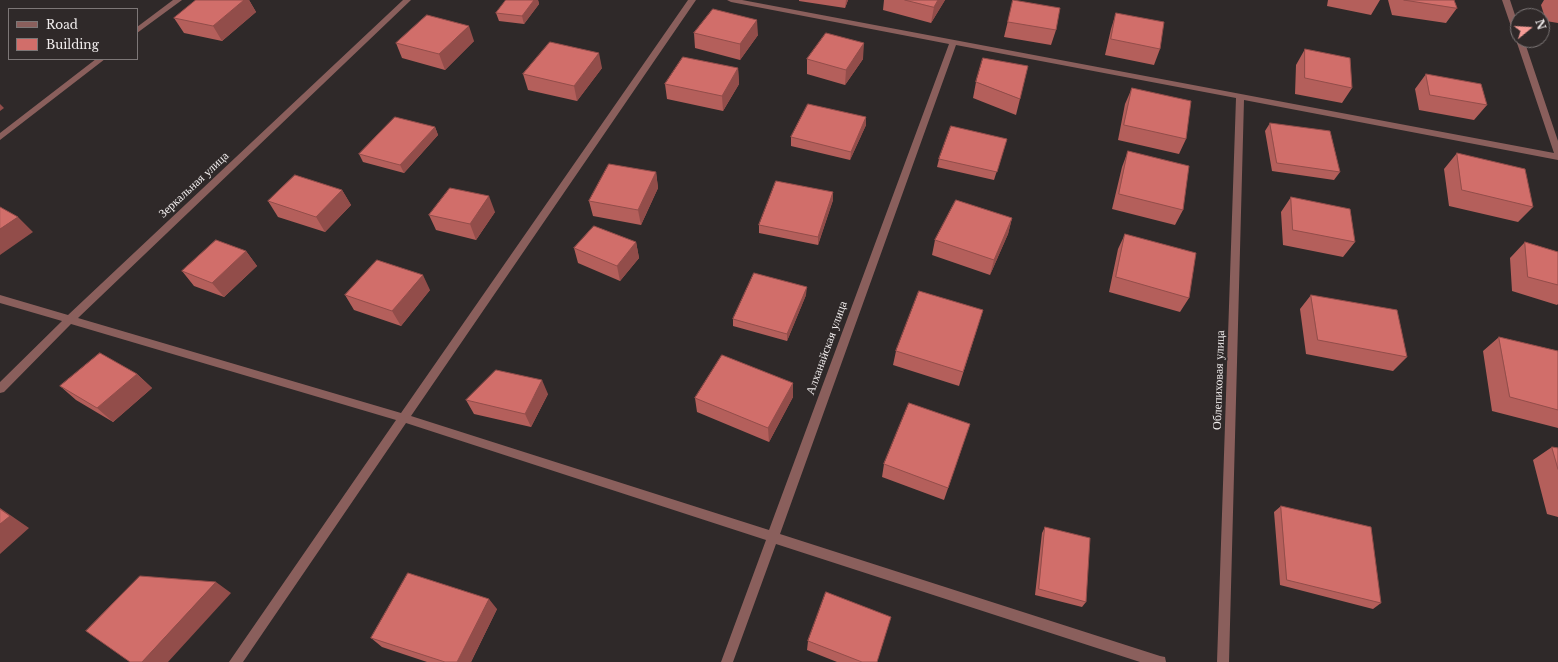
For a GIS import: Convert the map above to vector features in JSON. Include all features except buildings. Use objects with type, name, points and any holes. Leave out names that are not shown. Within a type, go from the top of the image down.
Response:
[{"type":"street","points":[[138,30],[178,0]]},
{"type":"street","name":"Зеркальная улица","points":[[0,389],[69,320],[407,0]]},
{"type":"street","points":[[235,662],[692,0]]},
{"type":"street","points":[[731,0],[953,44],[1558,157]]},
{"type":"street","points":[[1506,0],[1510,11]]},
{"type":"street","name":"Алханайская улица","points":[[727,662],[953,44]]},
{"type":"street","points":[[1523,48],[1558,153]]},
{"type":"street","points":[[0,136],[100,60]]},
{"type":"street","name":"Облепиховая улица","points":[[1224,662],[1240,98]]},
{"type":"street","points":[[0,300],[404,418],[1160,662]]}]
